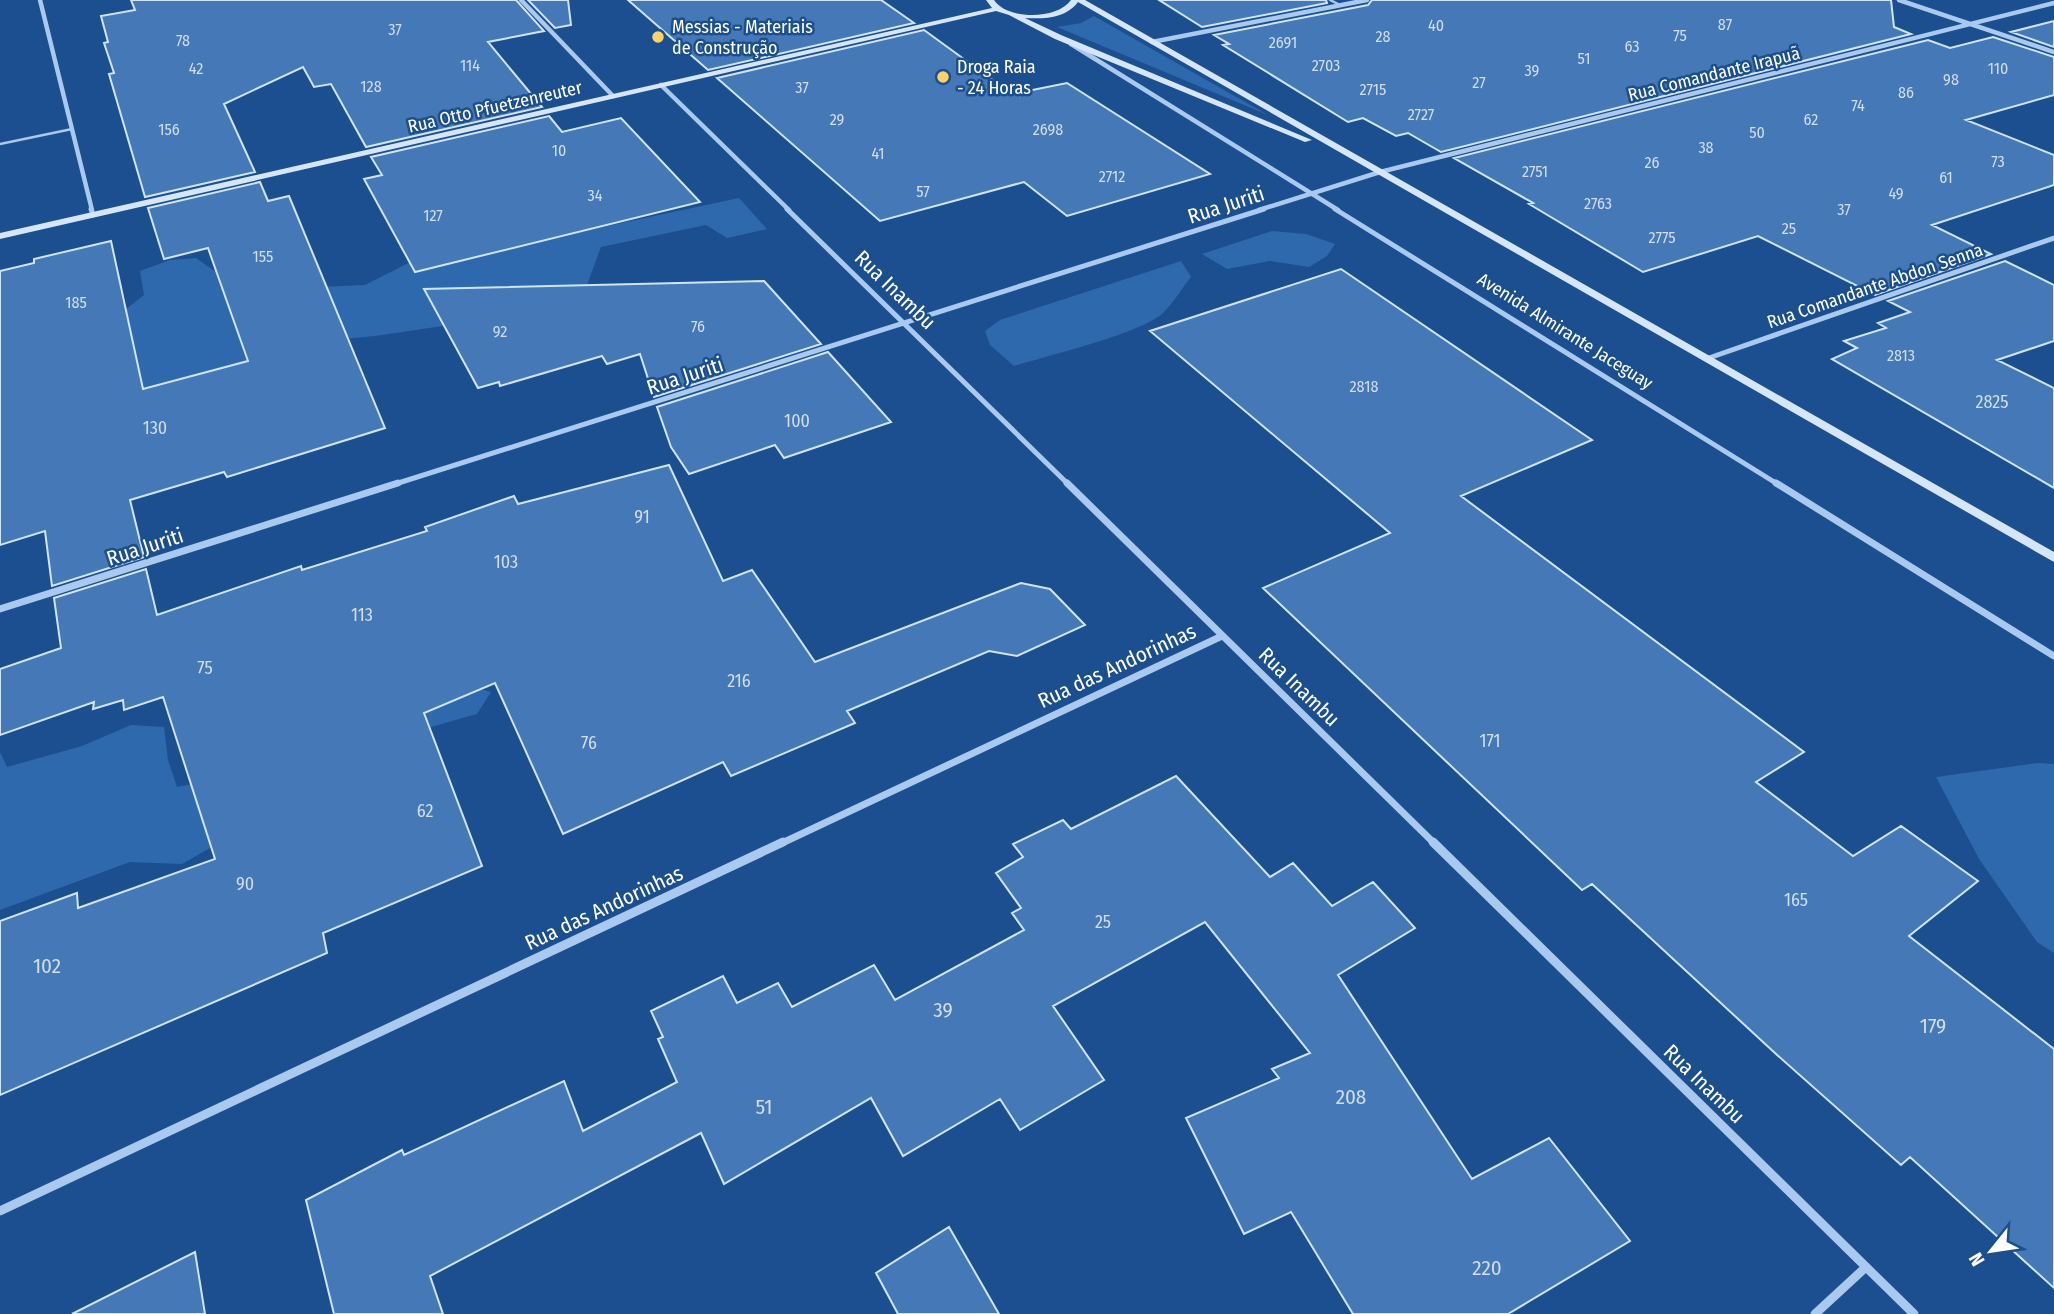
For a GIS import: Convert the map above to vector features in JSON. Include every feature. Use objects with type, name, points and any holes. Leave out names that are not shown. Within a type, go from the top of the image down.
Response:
[{"type":"main road","points":[[990,3],[1012,14],[1054,14],[1072,6],[1075,0]]},
{"type":"main road","name":"Avenida Almirante Jaceguay","points":[[1080,0],[2054,558]]},
{"type":"main road","name":"Rua Otto Pfuetzenreuter","points":[[0,236],[661,85],[990,3]]},
{"type":"main road","name":"Avenida Almirante Jaceguay","points":[[1012,14],[1058,37],[1380,172]]},
{"type":"street","points":[[40,0],[93,215]]},
{"type":"street","points":[[521,0],[613,96]]},
{"type":"street","points":[[1152,41],[1367,0]]},
{"type":"street","points":[[1899,0],[2054,52]]},
{"type":"street","name":"Rua Comandante Irapuã","points":[[1380,172],[2054,3]]},
{"type":"street","name":"Avenida Almirante Jaceguay","points":[[1058,37],[2054,656]]},
{"type":"street","name":"Rua Inambu","points":[[661,85],[1914,1314]]},
{"type":"street","name":"Rua Juriti","points":[[0,609],[1380,172]]},
{"type":"street","name":"Rua Comandante Abdon Senna","points":[[1706,359],[2054,238]]},
{"type":"street","name":"Rua das Andorinhas","points":[[0,1211],[1222,636]]},
{"type":"street","points":[[1815,1314],[1866,1267]]},
{"type":"lane","points":[[1330,0],[1340,5]]},
{"type":"lane","points":[[0,145],[72,129]]},
{"type":"shaded area","points":[[1094,16],[1268,115],[1057,27],[1081,23]]},
{"type":"shaded area","points":[[739,198],[767,229],[727,238],[706,225],[601,247],[587,285],[524,297],[470,322],[375,336],[290,344],[143,405],[97,332],[144,295],[140,271],[170,260],[196,258],[213,270],[272,289],[365,285],[438,248],[551,238]]},
{"type":"shaded area","points":[[1272,231],[1306,234],[1335,244],[1327,256],[1309,267],[1270,261],[1227,269],[1202,254]]},
{"type":"shaded area","points":[[1181,261],[1191,277],[1164,312],[1137,328],[1014,366],[990,345],[985,331],[1000,320]]},
{"type":"shaded area","points":[[463,684],[491,692],[477,714],[413,732],[182,864],[130,862],[0,910],[0,752],[7,767],[82,746],[131,725],[164,727],[168,760],[177,787],[232,776]]},
{"type":"shaded area","points":[[2038,763],[2054,764],[2054,953],[2037,942],[1979,859],[1936,777]]},
{"type":"building","points":[[131,0],[516,0],[544,31],[488,42],[542,107],[366,147],[331,84],[314,87],[303,67],[224,104],[255,172],[145,197],[109,74],[114,73],[104,43],[108,42],[101,16],[135,10]]},
{"type":"building","points":[[528,0],[568,0],[571,25],[555,28]]},
{"type":"building","points":[[628,0],[881,0],[914,23],[708,70]]},
{"type":"building","points":[[1159,0],[1326,0],[1327,3],[1202,27]]},
{"type":"building","points":[[1372,0],[1891,0],[1894,27],[1911,34],[1441,152],[1408,133],[1396,136],[1363,118],[1348,122],[1223,45],[1229,44],[1214,35],[1368,5]]},
{"type":"building","points":[[2054,21],[2054,47],[2011,32]]},
{"type":"building","points":[[924,30],[1012,94],[1067,83],[1210,174],[1067,216],[1024,182],[880,221],[717,78]]},
{"type":"building","points":[[1993,37],[2054,57],[2054,95],[1966,120],[2054,155],[2054,185],[1932,225],[1991,254],[1875,295],[1758,236],[1643,272],[1529,204],[1533,203],[1454,158],[1928,40],[1950,48]]},
{"type":"building","points":[[549,116],[562,132],[621,118],[700,202],[415,272],[364,179],[382,175],[371,157]]},
{"type":"building","points":[[260,182],[268,201],[289,196],[385,428],[227,477],[224,472],[130,500],[144,557],[52,586],[45,531],[0,545],[0,271],[34,263],[34,259],[111,241],[143,389],[248,361],[208,248],[164,259],[148,208]]},
{"type":"building","points":[[2005,261],[2054,285],[2054,341],[1997,360],[2054,388],[2054,488],[1832,359],[1857,348],[1844,341],[1886,328],[1878,323],[1910,312],[1888,301]]},
{"type":"building","points":[[1341,269],[1592,440],[1461,496],[1804,752],[1756,782],[1853,856],[1901,826],[1978,881],[1909,936],[2054,1049],[2054,1288],[1910,1157],[1901,1165],[1592,884],[1582,890],[1263,588],[1390,533],[1150,331]]},
{"type":"building","points":[[764,281],[821,344],[654,397],[640,354],[607,364],[602,356],[500,386],[499,382],[478,388],[424,289]]},
{"type":"building","points":[[828,352],[891,422],[784,458],[775,445],[689,474],[671,447],[657,407]]},
{"type":"building","points":[[669,465],[723,581],[752,570],[815,662],[1021,583],[1050,589],[1085,625],[1017,656],[989,651],[847,711],[855,723],[731,776],[723,762],[563,834],[495,683],[424,713],[482,866],[323,933],[327,953],[0,1095],[0,921],[77,893],[78,908],[215,859],[163,697],[124,710],[123,700],[93,709],[94,702],[0,735],[0,669],[61,648],[54,598],[146,569],[157,615],[301,566],[302,570],[427,531],[425,527],[514,496],[518,504]]},
{"type":"building","points":[[1176,776],[1270,877],[1293,863],[1332,906],[1373,882],[1415,928],[1338,975],[1472,1179],[1549,1138],[1630,1241],[1508,1314],[1353,1314],[1291,1212],[1244,1234],[1186,1118],[1279,1078],[1272,1069],[1310,1053],[1205,922],[1053,1006],[1104,1080],[1020,1130],[1000,1099],[903,1156],[871,1098],[724,1184],[701,1133],[430,1276],[443,1314],[334,1314],[306,1200],[402,1150],[404,1155],[564,1081],[583,1131],[677,1082],[658,1039],[663,1037],[651,1011],[723,976],[737,1003],[778,983],[792,1007],[874,965],[895,1000],[1024,930],[1012,913],[1021,908],[996,873],[1023,857],[1013,844],[1063,820],[1071,829]]},
{"type":"building","points":[[949,1227],[999,1314],[898,1314],[876,1273]]},
{"type":"building","points":[[195,1252],[205,1314],[72,1314]]},
{"type":"place","name":"Messias - Materiais de Construção","points":[[658,37]]},
{"type":"place","name":"Droga Raia - 24 Horas","points":[[943,77]]}]
